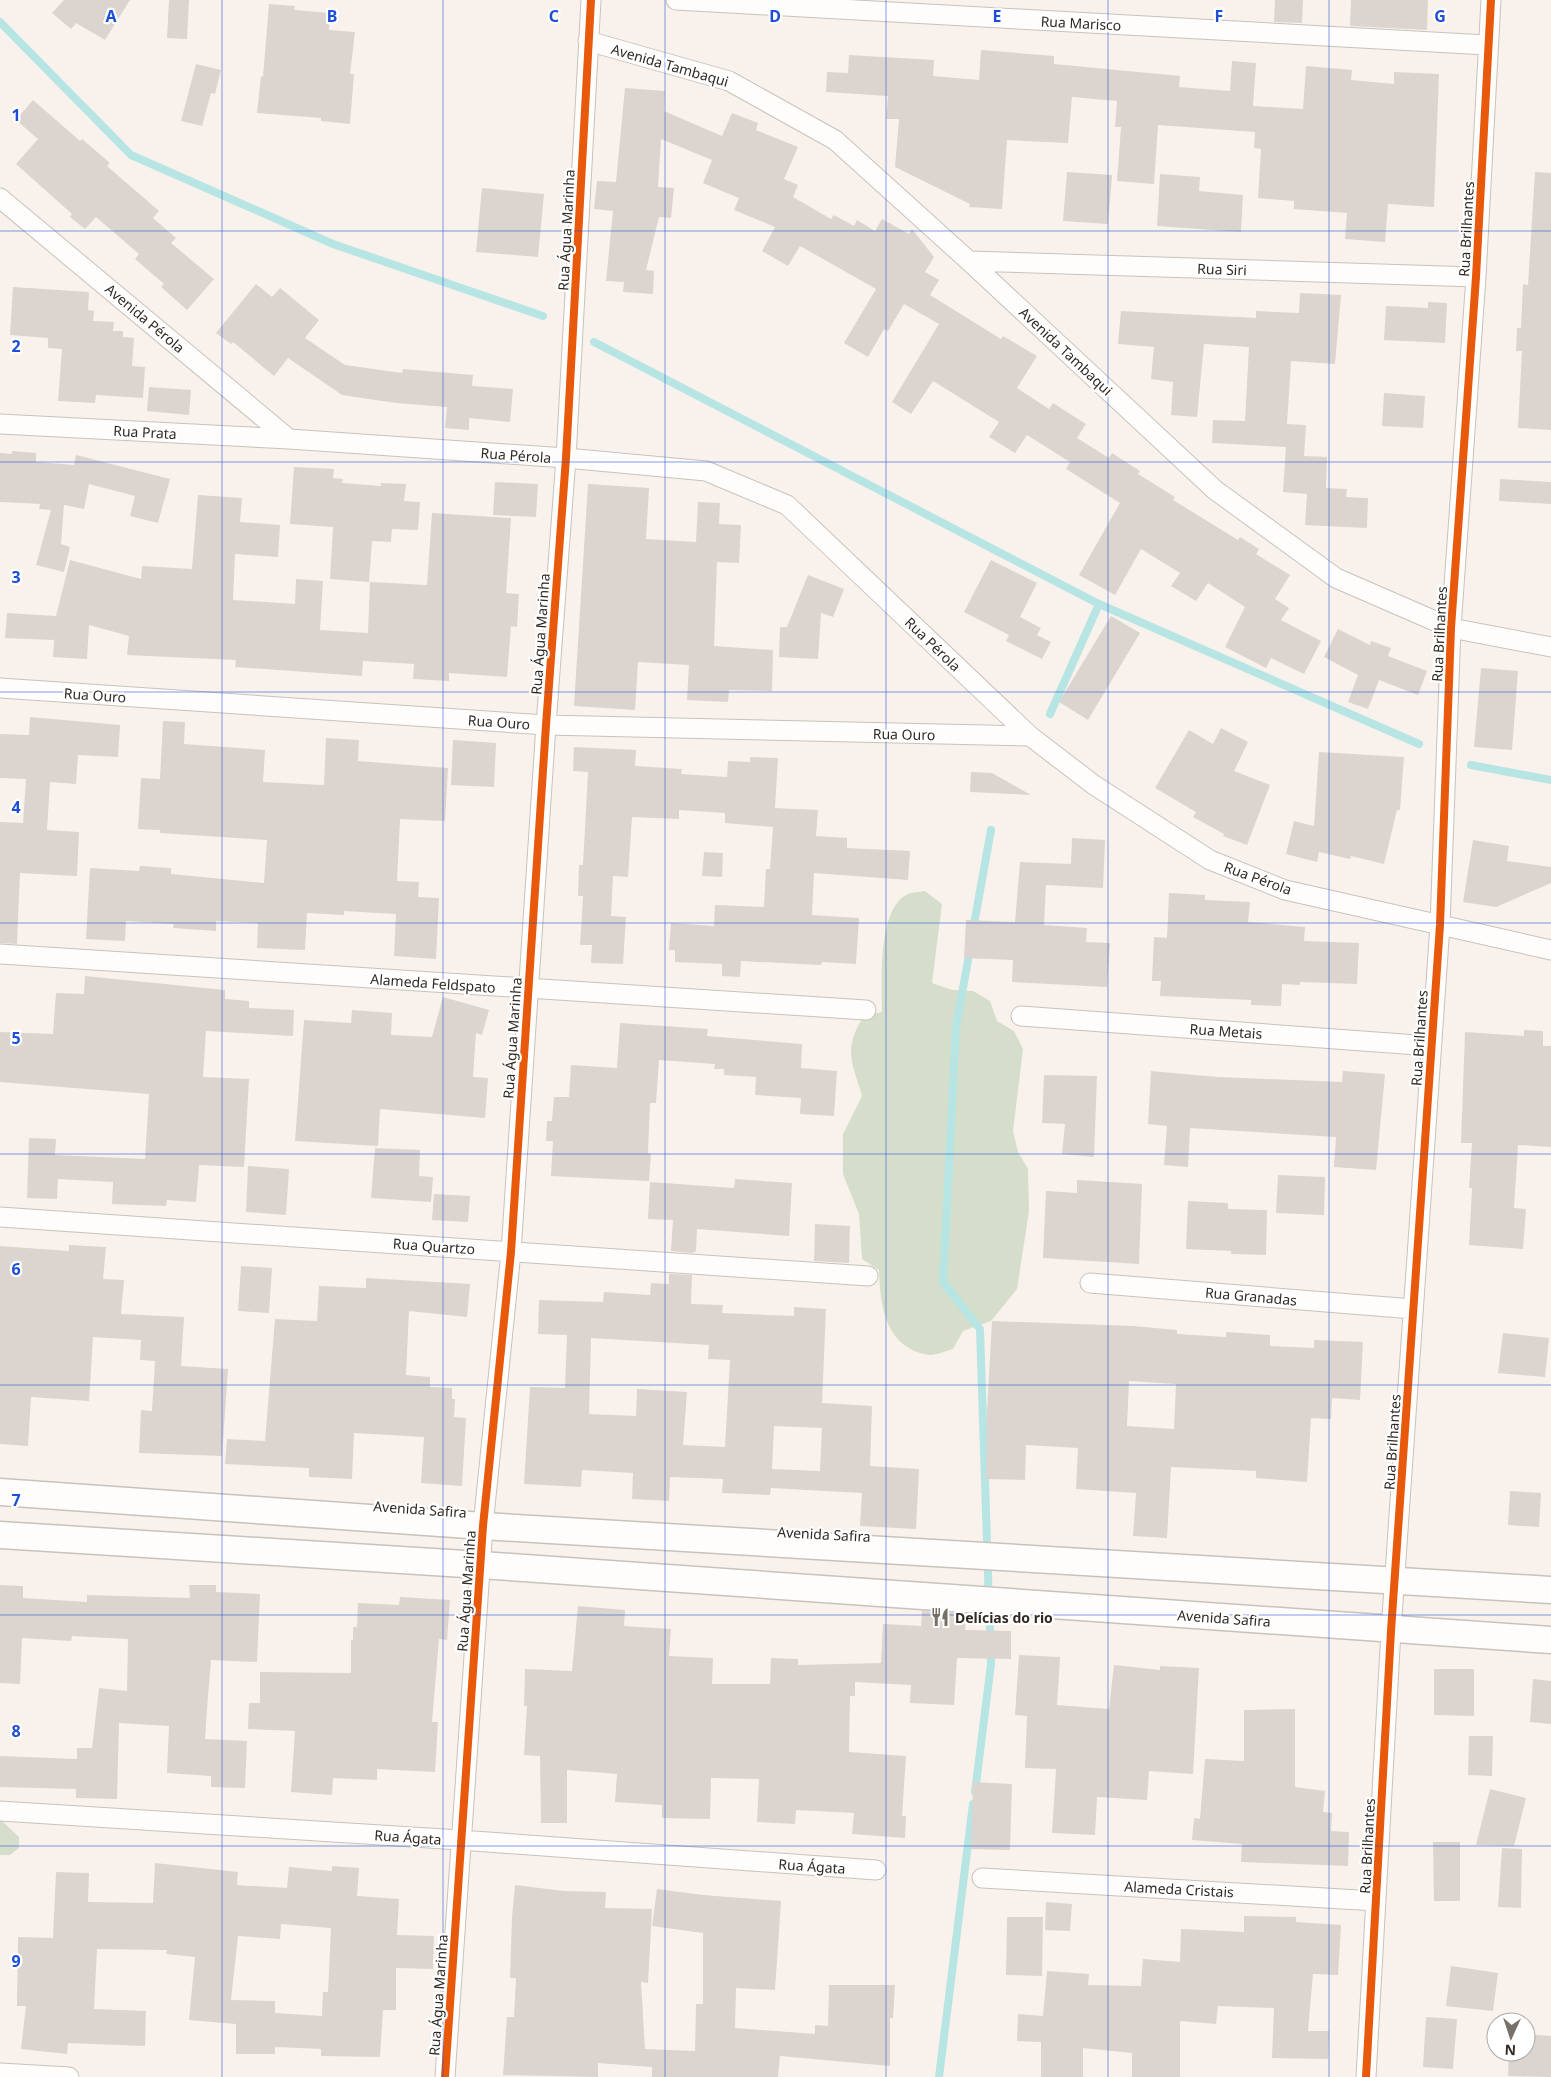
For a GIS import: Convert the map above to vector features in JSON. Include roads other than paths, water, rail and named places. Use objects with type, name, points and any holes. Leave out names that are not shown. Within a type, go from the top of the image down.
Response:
[{"type":"street","name":"Rua Água Marinha","points":[[445,2077],[483,1526],[511,1252],[546,725],[566,458],[591,0]]},
{"type":"street","name":"Rua Marisco","points":[[676,0],[1487,45]]},
{"type":"street","name":"Rua Brilhantes","points":[[1366,2077],[1391,1631],[1440,925],[1451,628],[1476,276],[1487,45],[1491,0]]},
{"type":"street","name":"Avenida Tambaqui","points":[[588,41],[729,80],[835,140],[969,261],[1215,490],[1336,578],[1451,628],[1551,647]]},
{"type":"street","name":"Avenida Pérola","points":[[0,198],[290,440]]},
{"type":"street","name":"Rua Siri","points":[[969,261],[1476,276]]},
{"type":"street","name":"Rua Prata","points":[[0,424],[290,440]]},
{"type":"street","name":"Rua Pérola","points":[[290,440],[566,458],[706,471],[787,505],[1030,736],[1094,785],[1210,860],[1285,890],[1551,950]]},
{"type":"street","name":"Rua Ouro","points":[[0,688],[546,725],[1030,736]]},
{"type":"street","name":"Alameda Feldspato","points":[[0,954],[866,1010]]},
{"type":"street","name":"Rua Metais","points":[[1021,1016],[1431,1046]]},
{"type":"street","name":"Rua Quartzo","points":[[0,1217],[868,1276]]},
{"type":"street","name":"Rua Granadas","points":[[1090,1283],[1413,1309]]},
{"type":"street","name":"Avenida Safira","points":[[0,1492],[483,1526],[1551,1590]]},
{"type":"street","name":"Avenida Safira","points":[[0,1535],[957,1598],[1391,1631],[1551,1640]]},
{"type":"street","name":"Rua Ágata","points":[[0,1811],[460,1840],[876,1870]]},
{"type":"street","name":"Alameda Cristais","points":[[982,1878],[1376,1901]]},
{"type":"street","points":[[0,2073],[70,2077]]},
{"type":"waterway","points":[[0,22],[131,155],[333,244],[543,316]]},
{"type":"waterway","points":[[594,342],[1099,604],[1419,744]]},
{"type":"waterway","points":[[1050,714],[1099,604]]},
{"type":"waterway","points":[[1471,765],[1551,780]]},
{"type":"waterway","points":[[973,930],[991,830]]},
{"type":"waterway","points":[[970,949],[956,1027],[943,1282],[980,1329],[991,1664],[975,1792]]},
{"type":"waterway","points":[[939,2077],[973,1804]]},
{"type":"place","name":"Delícias do rio","points":[[940,1617]]}]
